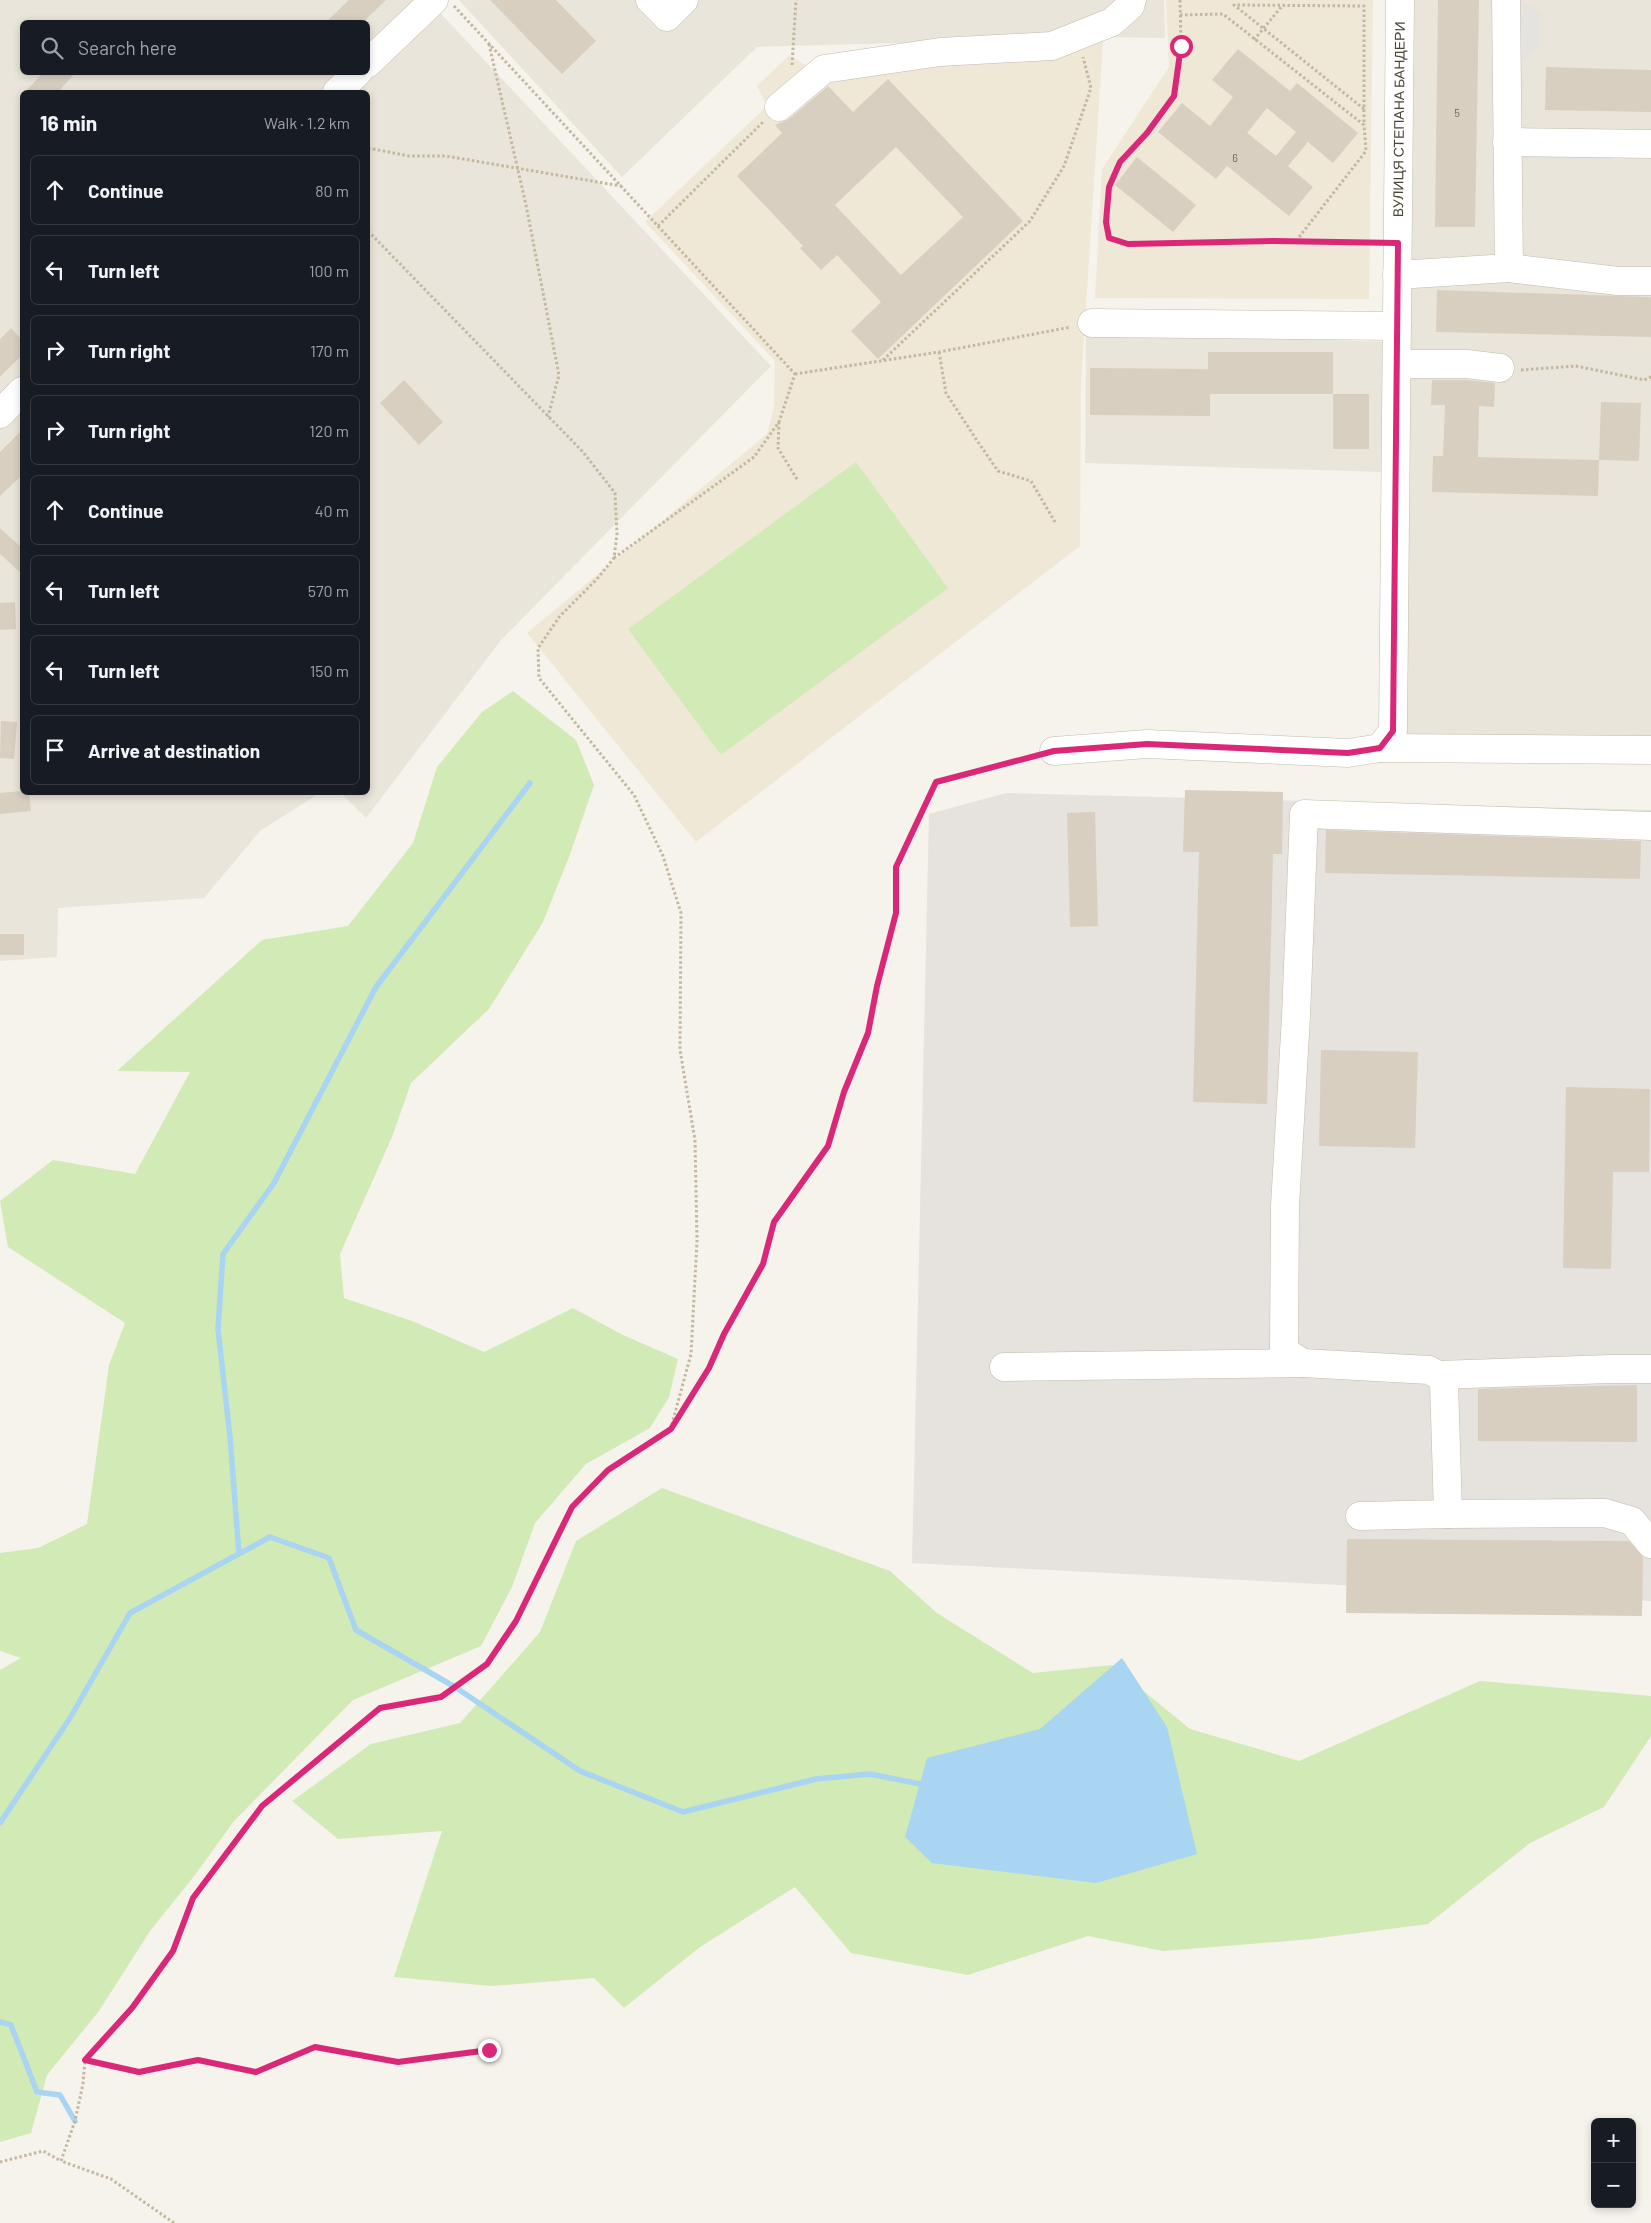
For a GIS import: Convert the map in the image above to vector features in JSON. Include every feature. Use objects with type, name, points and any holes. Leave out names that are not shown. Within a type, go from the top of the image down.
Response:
[{"type":"street","points":[[370,61],[434,0]]},
{"type":"street","points":[[650,0],[667,17],[684,0]]},
{"type":"street","points":[[779,107],[824,69],[940,52],[1052,46],[1112,22],[1130,6],[1132,0]]},
{"type":"street","name":"ВУЛИЦЯ СТЕПАНА БАНДЕРИ","points":[[1380,748],[1393,731],[1400,0]]},
{"type":"street","points":[[1506,0],[1509,268]]},
{"type":"street","points":[[339,90],[355,75]]},
{"type":"street","points":[[1508,142],[1651,144]]},
{"type":"street","points":[[1398,274],[1509,268],[1618,281],[1651,281]]},
{"type":"street","points":[[1092,323],[1397,326]]},
{"type":"street","points":[[1397,364],[1467,364],[1500,368]]},
{"type":"street","points":[[0,414],[20,393]]},
{"type":"street","points":[[1054,751],[1147,744],[1348,753],[1380,748],[1651,750]]},
{"type":"street","points":[[1303,1363],[1284,1352],[1285,1206],[1296,1016],[1304,814],[1651,826]]},
{"type":"street","points":[[1004,1367],[1303,1363],[1429,1370],[1438,1375],[1444,1382],[1448,1514]]},
{"type":"street","points":[[1438,1375],[1600,1369],[1651,1370]]},
{"type":"street","points":[[1360,1516],[1605,1513],[1632,1521],[1651,1544]]},
{"type":"path","points":[[449,0],[795,374]]},
{"type":"path","points":[[790,74],[796,0]]},
{"type":"path","points":[[1180,0],[1181,46],[1174,96],[1147,133],[1120,162],[1109,187],[1106,222],[1109,238],[1128,244],[1296,241],[1398,243]]},
{"type":"path","points":[[1296,241],[1366,151],[1364,125],[1364,109],[1364,6],[1234,5],[1364,109]]},
{"type":"path","points":[[1254,40],[1282,5]]},
{"type":"path","points":[[1180,15],[1224,14],[1254,40],[1364,125]]},
{"type":"path","points":[[883,360],[1030,221],[1064,166],[1091,88],[1078,35]]},
{"type":"path","points":[[489,43],[518,168],[559,375],[548,417]]},
{"type":"path","points":[[658,226],[779,107]]},
{"type":"path","points":[[370,148],[409,156],[446,156],[621,186]]},
{"type":"path","points":[[370,233],[583,452],[615,493],[617,534],[614,558]]},
{"type":"path","points":[[795,374],[939,352],[1092,323]]},
{"type":"path","points":[[939,352],[946,393],[978,442],[998,471],[1031,481],[1055,522]]},
{"type":"path","points":[[1500,368],[1519,370],[1576,366],[1644,380],[1651,377]]},
{"type":"path","points":[[795,374],[779,422],[778,448],[798,481]]},
{"type":"path","points":[[671,1429],[691,1354],[697,1242],[695,1140],[680,1050],[680,913],[662,856],[634,795],[539,678],[538,648],[560,616],[597,579],[614,558],[754,457],[779,422]]},
{"type":"path","points":[[61,2161],[75,2122],[83,2084],[85,2060],[132,2008],[173,1951],[193,1898],[262,1806],[380,1708],[441,1697],[487,1664],[516,1621],[572,1507],[608,1470],[671,1429],[709,1368],[724,1334],[763,1264],[774,1222],[828,1146],[844,1092],[868,1033],[877,986],[896,913],[896,867],[936,782],[1054,751]]},
{"type":"path","points":[[85,2060],[139,2072],[198,2060],[256,2072],[315,2047],[398,2062],[489,2050]]},
{"type":"path","points":[[0,2162],[43,2151],[61,2161],[111,2179],[174,2223]]},
{"type":"shaded area","points":[[0,0],[428,0],[771,366],[501,640],[366,818],[343,795],[370,795],[370,90],[20,90],[20,795],[317,795],[260,831],[204,898],[58,908],[57,957],[0,961]]},
{"type":"shaded area","points":[[459,0],[1164,0],[1165,38],[1104,37],[757,47],[622,177]]},
{"type":"shaded area","points":[[1166,0],[1373,0],[1369,299],[1095,298],[1102,169],[1169,67]]},
{"type":"shaded area","points":[[1410,0],[1651,0],[1651,739],[1402,735]]},
{"type":"shaded area","points":[[1513,0],[1522,0],[1541,13],[1540,44],[1516,71]]},
{"type":"shaded area","points":[[1046,39],[1103,41],[1081,385],[1080,546],[696,842],[527,633],[767,434],[774,407],[775,361],[645,222],[767,106],[757,86],[789,55],[805,65]]},
{"type":"shaded area","points":[[1524,149],[1611,150],[1611,160],[1524,159]]},
{"type":"shaded area","points":[[1086,331],[1385,342],[1382,472],[1085,463]]},
{"type":"shaded area","points":[[1006,793],[1651,810],[1651,1601],[912,1563],[929,814]]},
{"type":"green space","points":[[856,462],[948,588],[721,755],[628,629]]},
{"type":"green space","points":[[513,691],[576,740],[594,785],[569,857],[543,922],[489,1009],[411,1083],[392,1137],[340,1254],[344,1298],[412,1321],[484,1352],[573,1308],[623,1335],[678,1359],[669,1397],[650,1428],[586,1464],[535,1523],[512,1587],[481,1646],[353,1700],[234,1821],[195,1875],[150,1931],[99,2011],[47,2075],[31,2133],[0,2142],[0,1670],[21,1658],[0,1651],[0,1553],[38,1548],[87,1524],[109,1365],[125,1323],[8,1247],[0,1201],[53,1160],[135,1174],[190,1072],[117,1071],[262,940],[348,926],[413,843],[437,767],[482,712]]},
{"type":"green space","points":[[662,1488],[890,1571],[937,1613],[1033,1673],[1112,1665],[1190,1729],[1299,1761],[1480,1681],[1651,1696],[1651,1736],[1604,1807],[1530,1843],[1428,1924],[1312,1939],[1163,1951],[1088,1936],[968,1975],[851,1953],[795,1887],[700,1947],[624,2008],[594,1978],[491,1986],[394,1977],[442,1831],[338,1839],[292,1801],[371,1744],[460,1723],[540,1632],[576,1541]]},
{"type":"water","points":[[1122,1658],[1167,1727],[1197,1854],[1096,1883],[932,1863],[905,1837],[927,1758],[1040,1729]]},
{"type":"building","points":[[349,0],[386,0],[365,20],[328,20]]},
{"type":"building","points":[[490,0],[556,0],[596,41],[562,74]]},
{"type":"building","points":[[1438,0],[1479,0],[1475,227],[1435,227]]},
{"type":"building","points":[[1238,49],[1290,91],[1297,83],[1358,133],[1333,163],[1308,142],[1288,166],[1313,187],[1289,216],[1227,166],[1216,179],[1158,132],[1182,103],[1210,126],[1233,97],[1212,80]],"holes":[[[1267,108],[1296,132],[1276,156],[1247,133]]]},
{"type":"building","points":[[1546,67],[1651,70],[1651,112],[1545,110]]},
{"type":"building","points":[[41,75],[73,75],[60,90],[27,90]]},
{"type":"building","points":[[888,79],[1023,221],[878,359],[851,331],[881,302],[837,255],[821,270],[800,248],[803,246],[737,176],[782,133],[775,125],[789,119],[828,86],[853,112]],"holes":[[[896,147],[963,217],[901,275],[835,205]]]},
{"type":"building","points":[[1137,157],[1196,205],[1173,232],[1115,185]]},
{"type":"building","points":[[1437,290],[1651,297],[1651,337],[1436,332]]},
{"type":"building","points":[[11,328],[20,338],[20,357],[0,377],[0,339]]},
{"type":"building","points":[[1208,352],[1333,352],[1333,394],[1210,394],[1210,416],[1090,415],[1090,368],[1208,369]]},
{"type":"building","points":[[404,380],[443,422],[419,445],[380,403]]},
{"type":"building","points":[[1432,380],[1466,380],[1495,383],[1494,407],[1479,406],[1478,457],[1599,460],[1598,496],[1432,492],[1433,456],[1443,456],[1445,405],[1431,405]]},
{"type":"building","points":[[1333,394],[1369,394],[1369,449],[1333,449]]},
{"type":"building","points":[[1601,402],[1641,403],[1639,461],[1599,460]]},
{"type":"building","points":[[20,432],[20,477],[0,496],[0,452]]},
{"type":"building","points":[[0,528],[20,546],[20,572],[0,554]]},
{"type":"building","points":[[15,602],[16,629],[0,630],[0,603]]},
{"type":"building","points":[[1,721],[17,722],[14,759],[0,758]]},
{"type":"building","points":[[1185,790],[1283,792],[1282,854],[1273,854],[1267,1104],[1193,1102],[1199,852],[1183,852]]},
{"type":"building","points":[[20,791],[20,795],[29,795],[31,811],[0,814],[0,793]]},
{"type":"building","points":[[1095,812],[1098,926],[1070,927],[1067,813]]},
{"type":"building","points":[[1326,830],[1641,841],[1640,879],[1325,873]]},
{"type":"building","points":[[0,934],[24,934],[24,955],[0,955]]},
{"type":"building","points":[[1321,1050],[1418,1052],[1415,1148],[1319,1146]]},
{"type":"building","points":[[1566,1087],[1650,1089],[1649,1172],[1613,1172],[1611,1269],[1563,1268]]},
{"type":"building","points":[[1637,1385],[1637,1442],[1478,1441],[1478,1389]]},
{"type":"building","points":[[1347,1539],[1629,1541],[1643,1557],[1642,1616],[1346,1613]]},
{"type":"waterway","points":[[239,1554],[230,1437],[218,1329],[223,1254],[274,1183],[376,987],[530,783]]},
{"type":"waterway","points":[[0,1823],[70,1718],[130,1613],[270,1537],[329,1558],[356,1630],[455,1687],[580,1771],[683,1812],[816,1779],[870,1774],[920,1784]]},
{"type":"waterway","points":[[0,2022],[11,2025],[37,2092],[60,2095],[75,2121]]},
{"type":"route","points":[[489,2050],[398,2062],[315,2047],[256,2072],[198,2060],[139,2072],[85,2060],[132,2008],[173,1951],[193,1898],[262,1806],[380,1708],[441,1697],[487,1664],[516,1621],[572,1507],[608,1470],[671,1429],[709,1368],[724,1334],[763,1264],[774,1222],[828,1146],[844,1092],[868,1033],[877,986],[896,913],[896,867],[936,782],[1054,751],[1147,744],[1348,753],[1380,748],[1393,731],[1398,243],[1275,241],[1128,244],[1109,238],[1106,222],[1109,187],[1120,162],[1147,133],[1174,96],[1181,46]]}]
